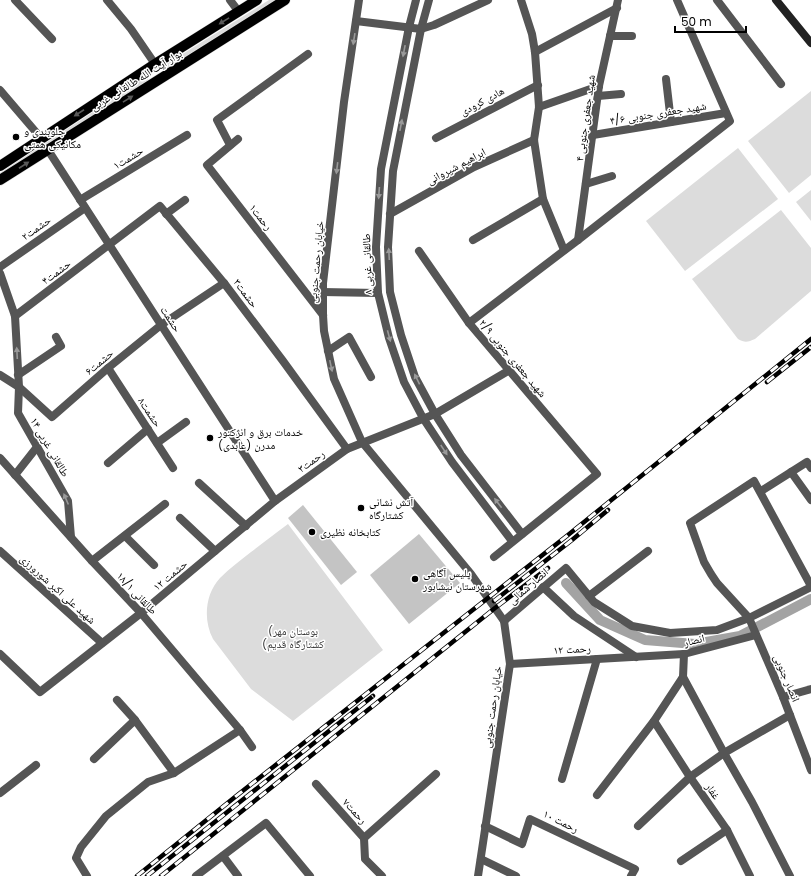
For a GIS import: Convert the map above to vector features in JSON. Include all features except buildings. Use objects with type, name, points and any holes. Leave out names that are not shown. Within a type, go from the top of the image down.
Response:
[{"type":"main road","name":"بوار آیت الله طالقانی غربی","points":[[0,166],[155,64],[257,0]]},
{"type":"main road","name":"بوار آیت الله طالقانی غربی","points":[[0,180],[284,0]]},
{"type":"main road","points":[[776,0],[811,42]]},
{"type":"main road","points":[[155,64],[165,76]]},
{"type":"street","points":[[15,0],[52,39]]},
{"type":"street","points":[[107,0],[131,29],[155,64]]},
{"type":"street","points":[[230,0],[239,12]]},
{"type":"street","name":"خیابان رحمت جنوبی","points":[[359,0],[344,102],[322,292],[323,315],[334,379],[362,442],[472,574],[504,621],[510,664],[478,876]]},
{"type":"street","name":"طالقانی غربی ۸","points":[[416,0],[409,27],[381,169],[376,247],[378,294],[389,338],[404,382],[423,418],[452,462],[512,541]]},
{"type":"street","name":"طالقانی غربی ۸","points":[[429,0],[421,29],[393,171],[388,247],[390,292],[400,335],[415,377],[435,414],[461,455],[522,534]]},
{"type":"street","points":[[356,21],[421,29],[434,25],[488,0]]},
{"type":"street","points":[[521,0],[532,34],[538,84],[539,107],[534,140],[543,199],[564,250]]},
{"type":"street","points":[[469,323],[730,121],[677,0]]},
{"type":"street","points":[[717,0],[781,84]]},
{"type":"street","points":[[534,52],[618,4]]},
{"type":"street","name":"شهید جعفری جنوبی ۴","points":[[578,240],[599,86],[618,4]]},
{"type":"street","points":[[610,36],[632,36]]},
{"type":"street","points":[[230,145],[217,120],[308,54]]},
{"type":"street","points":[[666,79],[671,122]]},
{"type":"street","name":"هادی کرودی","points":[[436,138],[538,84]]},
{"type":"street","points":[[539,107],[599,86]]},
{"type":"street","points":[[0,90],[42,138]]},
{"type":"street","points":[[598,96],[621,94]]},
{"type":"street","name":"شهید جعفری جنوبی ۴/۶","points":[[593,135],[726,113]]},
{"type":"street","name":"حشمت۱","points":[[80,200],[187,135]]},
{"type":"street","name":"رحمت۱","points":[[238,139],[207,165],[323,315]]},
{"type":"street","name":"ابراهیم شیروانی","points":[[390,214],[474,167],[534,140]]},
{"type":"street","name":"حشمت","points":[[48,150],[275,501]]},
{"type":"street","points":[[586,184],[612,176]]},
{"type":"street","points":[[473,240],[543,199]]},
{"type":"street","points":[[110,245],[160,206],[166,214],[185,200]]},
{"type":"street","name":"حشمت۲","points":[[0,267],[86,208]]},
{"type":"street","name":"حشمت۳","points":[[166,214],[224,283],[347,449]]},
{"type":"street","name":"حشمت۴","points":[[15,316],[110,245]]},
{"type":"street","name":"شهید جعفری جنوبی ۲/۹","points":[[418,251],[469,323],[508,371],[597,474],[522,534]]},
{"type":"street","name":"طالقانی غربی ۱۴","points":[[0,273],[15,316],[18,413],[68,501],[71,537]]},
{"type":"street","name":"حشمت۶","points":[[18,387],[52,417],[108,368],[161,325],[224,283]]},
{"type":"street","points":[[322,292],[378,294]]},
{"type":"street","points":[[384,318],[396,314]]},
{"type":"street","points":[[18,375],[61,346],[56,337]]},
{"type":"street","points":[[328,351],[349,337],[371,377]]},
{"type":"street","name":"حشمت۸","points":[[108,368],[173,468]]},
{"type":"street","name":"رحمت۳","points":[[275,501],[347,449],[435,414],[508,371]]},
{"type":"street","points":[[0,376],[18,387]]},
{"type":"street","points":[[157,443],[186,422]]},
{"type":"street","points":[[108,463],[148,429]]},
{"type":"street","points":[[15,475],[37,447]]},
{"type":"street","name":"طالقانی ۱۸/۱","points":[[0,458],[141,613],[240,730],[252,747]]},
{"type":"street","points":[[761,491],[791,472],[810,463]]},
{"type":"street","points":[[791,472],[811,500]]},
{"type":"street","points":[[648,551],[589,596],[594,602],[632,626],[670,632],[717,630],[749,618],[811,586],[761,491],[754,481],[690,523],[704,562],[711,574],[717,583],[749,618]]},
{"type":"street","points":[[199,483],[246,526]]},
{"type":"street","name":"حشمت ۱۲","points":[[0,654],[40,692],[141,613],[275,501]]},
{"type":"street","points":[[92,560],[165,504]]},
{"type":"street","points":[[180,518],[215,551]]},
{"type":"street","points":[[494,557],[522,534]]},
{"type":"street","points":[[125,536],[154,565]]},
{"type":"street","name":"شهید علی اکبر شورورزی","points":[[0,551],[102,643]]},
{"type":"street","name":"انصار شمالی","points":[[504,621],[566,568],[589,596]]},
{"type":"street","points":[[543,588],[574,616],[636,657]]},
{"type":"street","name":"انصار جنوبی","points":[[749,618],[783,697],[811,770]]},
{"type":"street","name":"انصار","points":[[636,657],[684,654],[756,635]]},
{"type":"street","points":[[597,795],[654,721],[683,676],[684,654]]},
{"type":"street","name":"رحمت ۱۲","points":[[510,664],[636,657]]},
{"type":"street","points":[[562,779],[597,659]]},
{"type":"street","points":[[683,676],[752,802],[790,876]]},
{"type":"street","points":[[783,697],[811,690]]},
{"type":"street","points":[[117,700],[135,720],[174,773]]},
{"type":"street","points":[[638,826],[690,777],[724,753],[790,715]]},
{"type":"street","points":[[94,759],[135,720]]},
{"type":"street","name":"غفار","points":[[654,721],[690,777],[727,830],[749,876]]},
{"type":"street","points":[[87,876],[76,858],[78,852],[106,816],[148,782],[174,773],[240,730]]},
{"type":"street","points":[[0,793],[36,765]]},
{"type":"street","points":[[364,838],[436,774]]},
{"type":"street","name":"رحمت۷","points":[[316,784],[364,838],[365,859],[382,876]]},
{"type":"street","name":"رحمت ۱۰","points":[[486,826],[522,844],[530,819],[635,869],[631,876]]},
{"type":"street","points":[[196,876],[266,823],[310,876]]},
{"type":"street","points":[[681,861],[727,830]]},
{"type":"street","points":[[223,856],[238,876]]},
{"type":"street","points":[[480,859],[516,876]]},
{"type":"green space","points":[[269,0],[275,0],[167,68],[165,65]]},
{"type":"green space","points":[[146,77],[148,80],[0,176],[0,173]]},
{"type":"green space","points":[[811,91],[811,175],[789,193],[748,141]]},
{"type":"green space","points":[[738,148],[778,199],[685,271],[646,221]]},
{"type":"green space","points":[[811,190],[811,221],[796,202]]},
{"type":"green space","points":[[781,210],[811,248],[811,291],[755,339],[745,342],[738,339],[692,279]]},
{"type":"green space","name":"(بوستان مهر (کشتارگاه قدیم","points":[[288,524],[383,650],[293,721],[251,689],[213,639],[207,616],[207,607],[211,592],[220,578],[239,561]]},
{"type":"waterway","points":[[566,583],[600,620],[645,640],[695,644],[740,636],[811,599]]},
{"type":"railway","points":[[137,876],[568,535],[811,339]]},
{"type":"railway","points":[[767,382],[811,347]]},
{"type":"railway","points":[[494,601],[608,510]]},
{"type":"railway","points":[[161,876],[495,608],[548,568]]},
{"type":"railway","points":[[147,876],[373,696]]},
{"type":"place","name":"جلوبندی و مکانیکی همتی","points":[[16,137]]},
{"type":"place","name":"خدمات برق و انژکتور مدرن (عابدی)","points":[[210,438]]},
{"type":"place","name":"آتش نشانی کشتارگاه","points":[[361,508]]},
{"type":"place","name":"کتابخانه نظیری","points":[[312,532]]},
{"type":"place","name":"پلیس آگاهی شهرستان نیشابور","points":[[415,579]]}]
